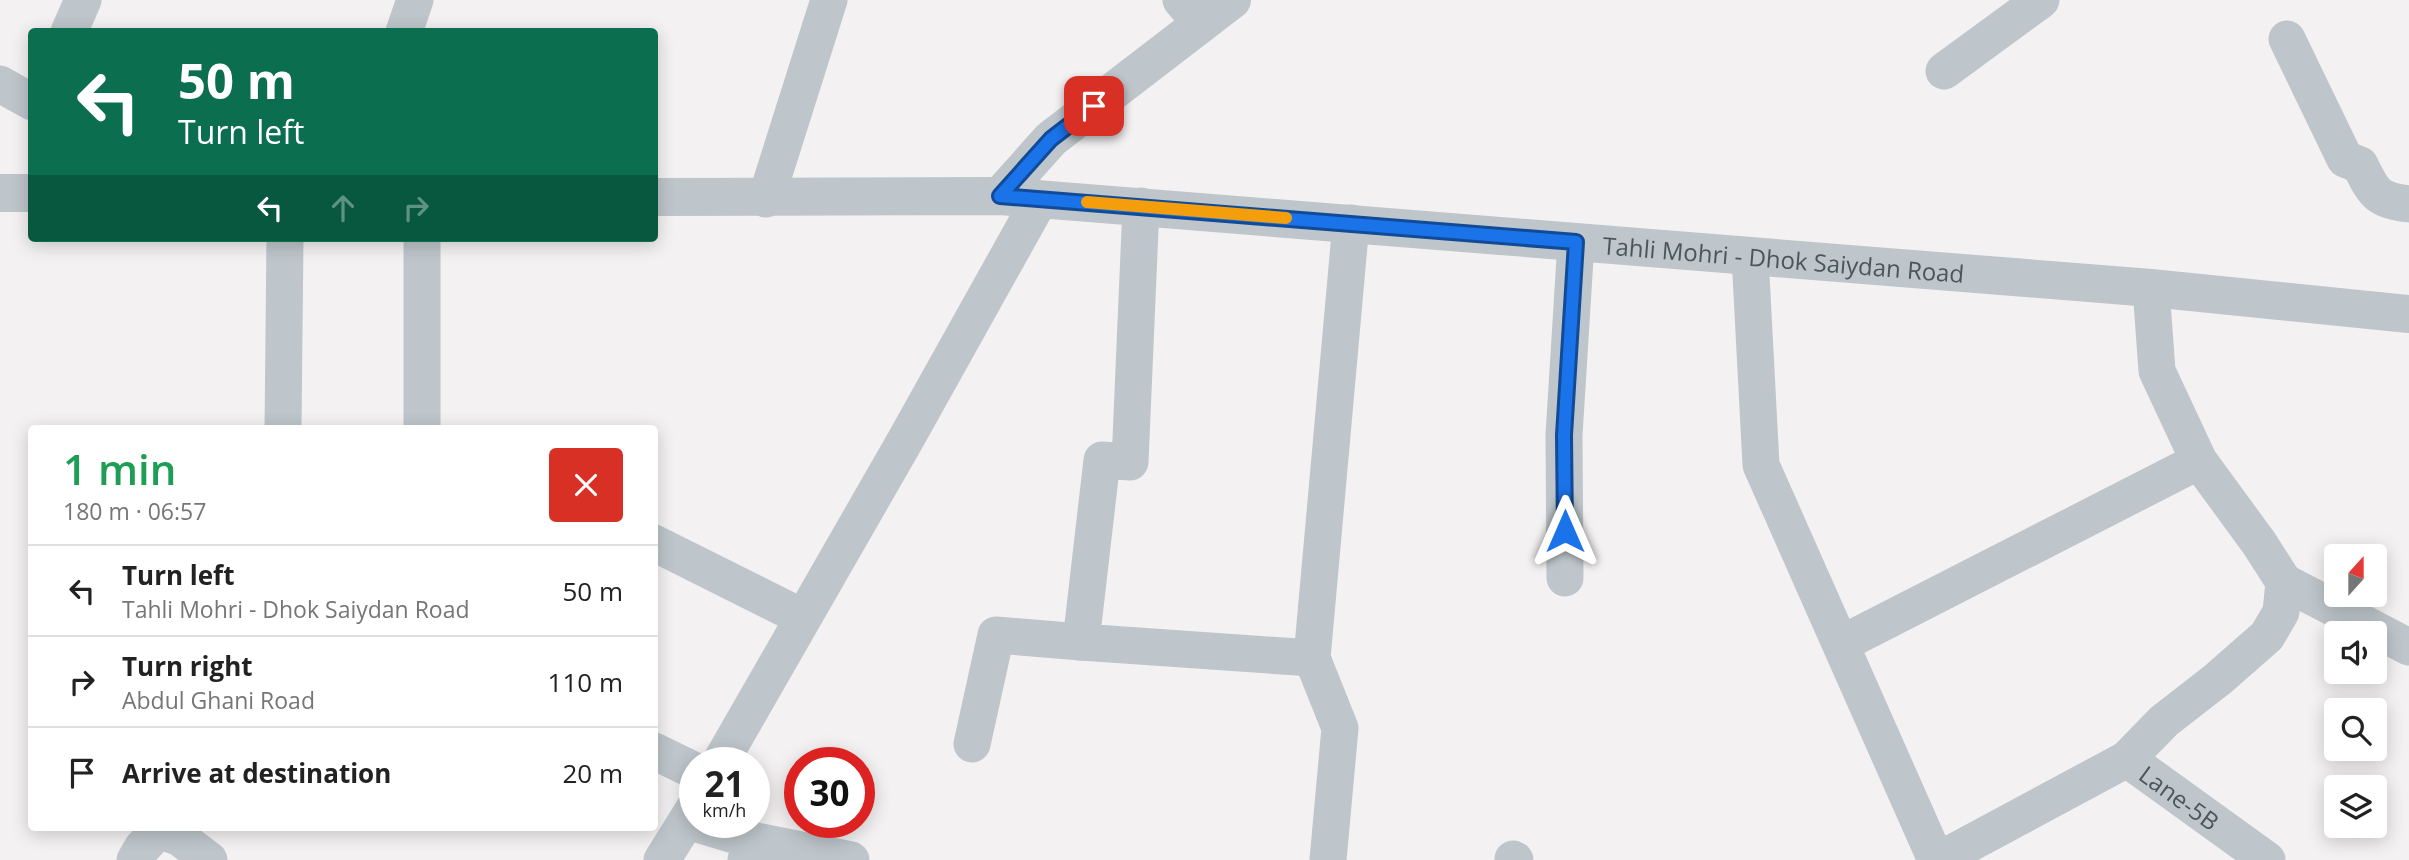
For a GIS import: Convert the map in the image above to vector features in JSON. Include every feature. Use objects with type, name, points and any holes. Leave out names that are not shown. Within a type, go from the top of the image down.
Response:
[{"type":"street","points":[[71,28],[83,0]]},
{"type":"street","points":[[405,28],[415,0]]},
{"type":"street","points":[[766,199],[829,0]]},
{"type":"street","points":[[1000,196],[1051,139],[1191,12],[1232,0]]},
{"type":"street","points":[[1944,71],[2041,0]]},
{"type":"street","points":[[2287,39],[2346,159],[2360,165],[2372,191],[2380,198],[2409,204]]},
{"type":"street","points":[[0,84],[28,100]]},
{"type":"street","points":[[0,193],[28,193]]},
{"type":"street","name":"Tahli Mohri - Dhok Saiydan Road","points":[[658,197],[766,199],[1000,196],[2151,288],[2409,314]]},
{"type":"street","points":[[729,747],[1040,199]]},
{"type":"street","points":[[1081,642],[1102,460],[1130,462],[1141,206]]},
{"type":"street","points":[[1328,860],[1340,728],[1312,658],[1351,223]]},
{"type":"street","points":[[283,425],[285,242]]},
{"type":"street","points":[[422,242],[422,425]]},
{"type":"street","points":[[1565,578],[1564,435],[1576,242]]},
{"type":"street","points":[[1750,256],[1761,465],[1938,860],[2127,759],[2164,721],[2267,636],[2281,612],[2284,582]]},
{"type":"street","points":[[2151,288],[2157,371],[2199,461],[2284,582],[2409,647]]},
{"type":"street","points":[[1841,644],[2199,461]]},
{"type":"street","points":[[658,545],[802,617]]},
{"type":"street","points":[[972,744],[996,635],[1312,658]]},
{"type":"street","points":[[658,753],[679,763]]},
{"type":"street","name":"Lane-5B","points":[[2127,759],[2267,860]]},
{"type":"street","points":[[135,860],[158,831]]},
{"type":"street","points":[[182,833],[209,860]]},
{"type":"street","points":[[662,860],[679,833]]},
{"type":"street","points":[[730,838],[749,850],[851,860]]},
{"type":"slow traffic","points":[[1087,202],[1286,218]]},
{"type":"route","points":[[1094,106],[1051,139],[1000,196],[1576,242],[1564,435],[1565,531]]}]
